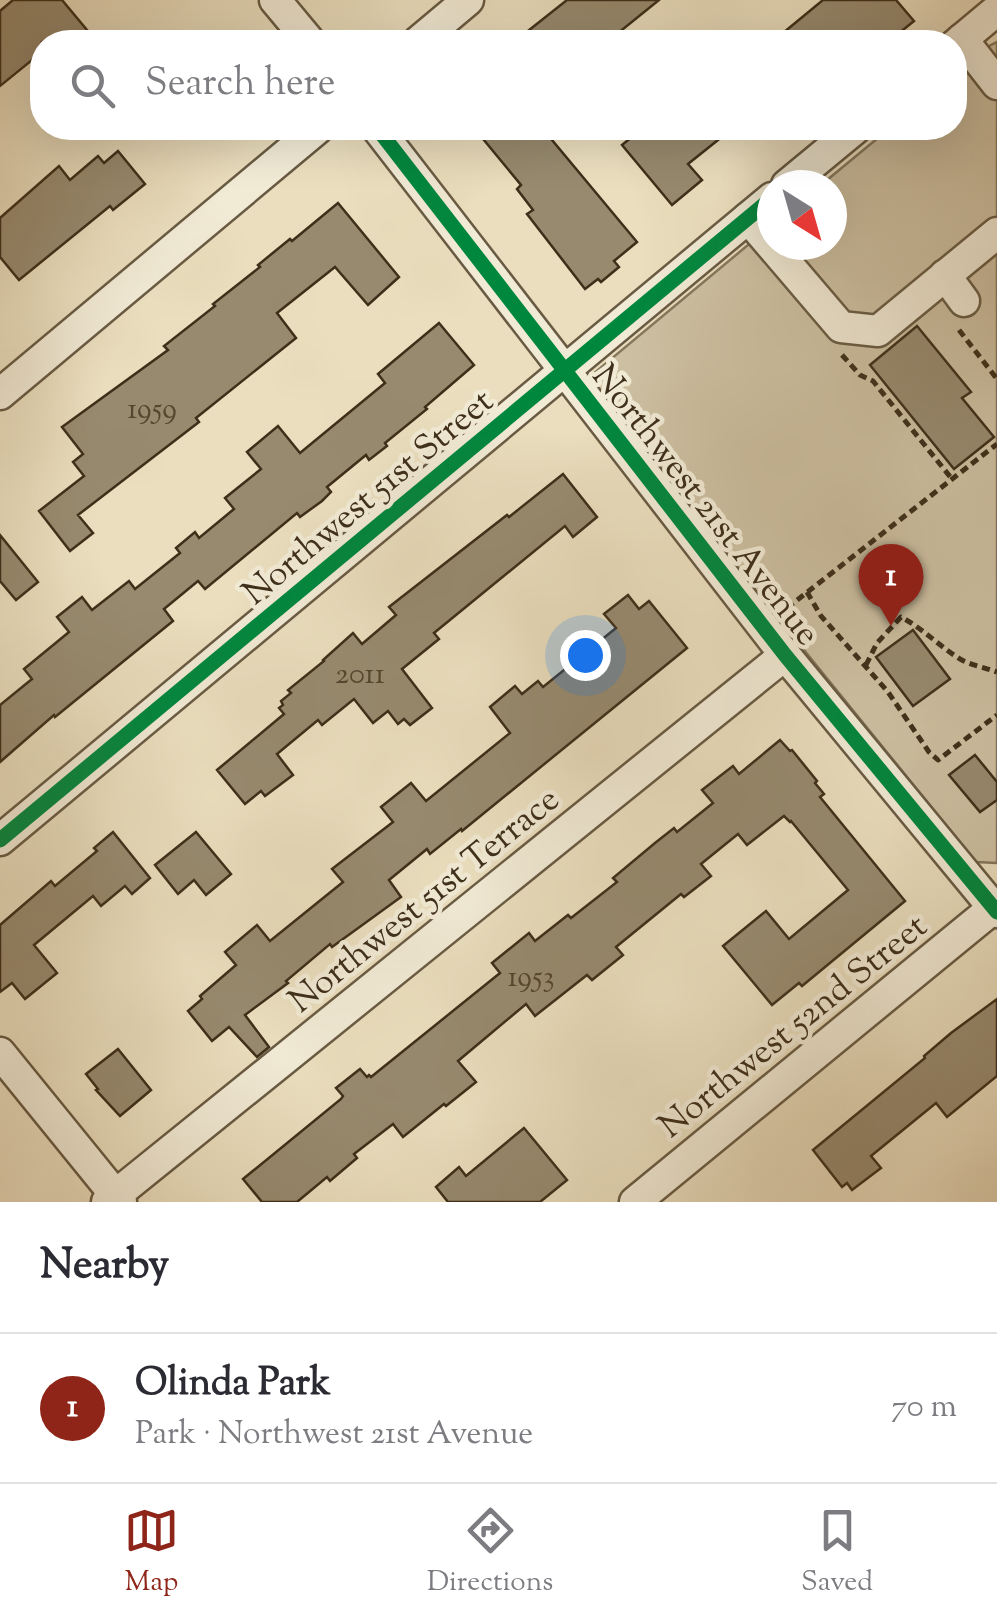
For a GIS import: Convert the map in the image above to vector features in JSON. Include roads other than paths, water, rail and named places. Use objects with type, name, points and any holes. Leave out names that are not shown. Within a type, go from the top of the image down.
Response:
[{"type":"street","points":[[275,0],[300,30]]},
{"type":"street","points":[[432,30],[468,0]]},
{"type":"street","points":[[967,35],[997,10]]},
{"type":"street","points":[[967,52],[997,84]]},
{"type":"street","points":[[0,394],[304,140]]},
{"type":"street","name":"Northwest 21st Avenue","points":[[386,140],[785,655],[996,908]]},
{"type":"street","points":[[805,170],[841,140]]},
{"type":"street","name":"Northwest 51st Street","points":[[0,840],[757,210]]},
{"type":"street","points":[[748,218],[842,327],[878,331],[997,232]]},
{"type":"street","points":[[945,275],[957,309]]},
{"type":"street","name":"Northwest 51st Terrace","points":[[114,1200],[785,655]]},
{"type":"street","name":"Northwest 52nd Street","points":[[635,1202],[996,908]]},
{"type":"street","points":[[0,1053],[114,1200]]},
{"type":"place","name":"Olinda Park","points":[[891,626]]}]
